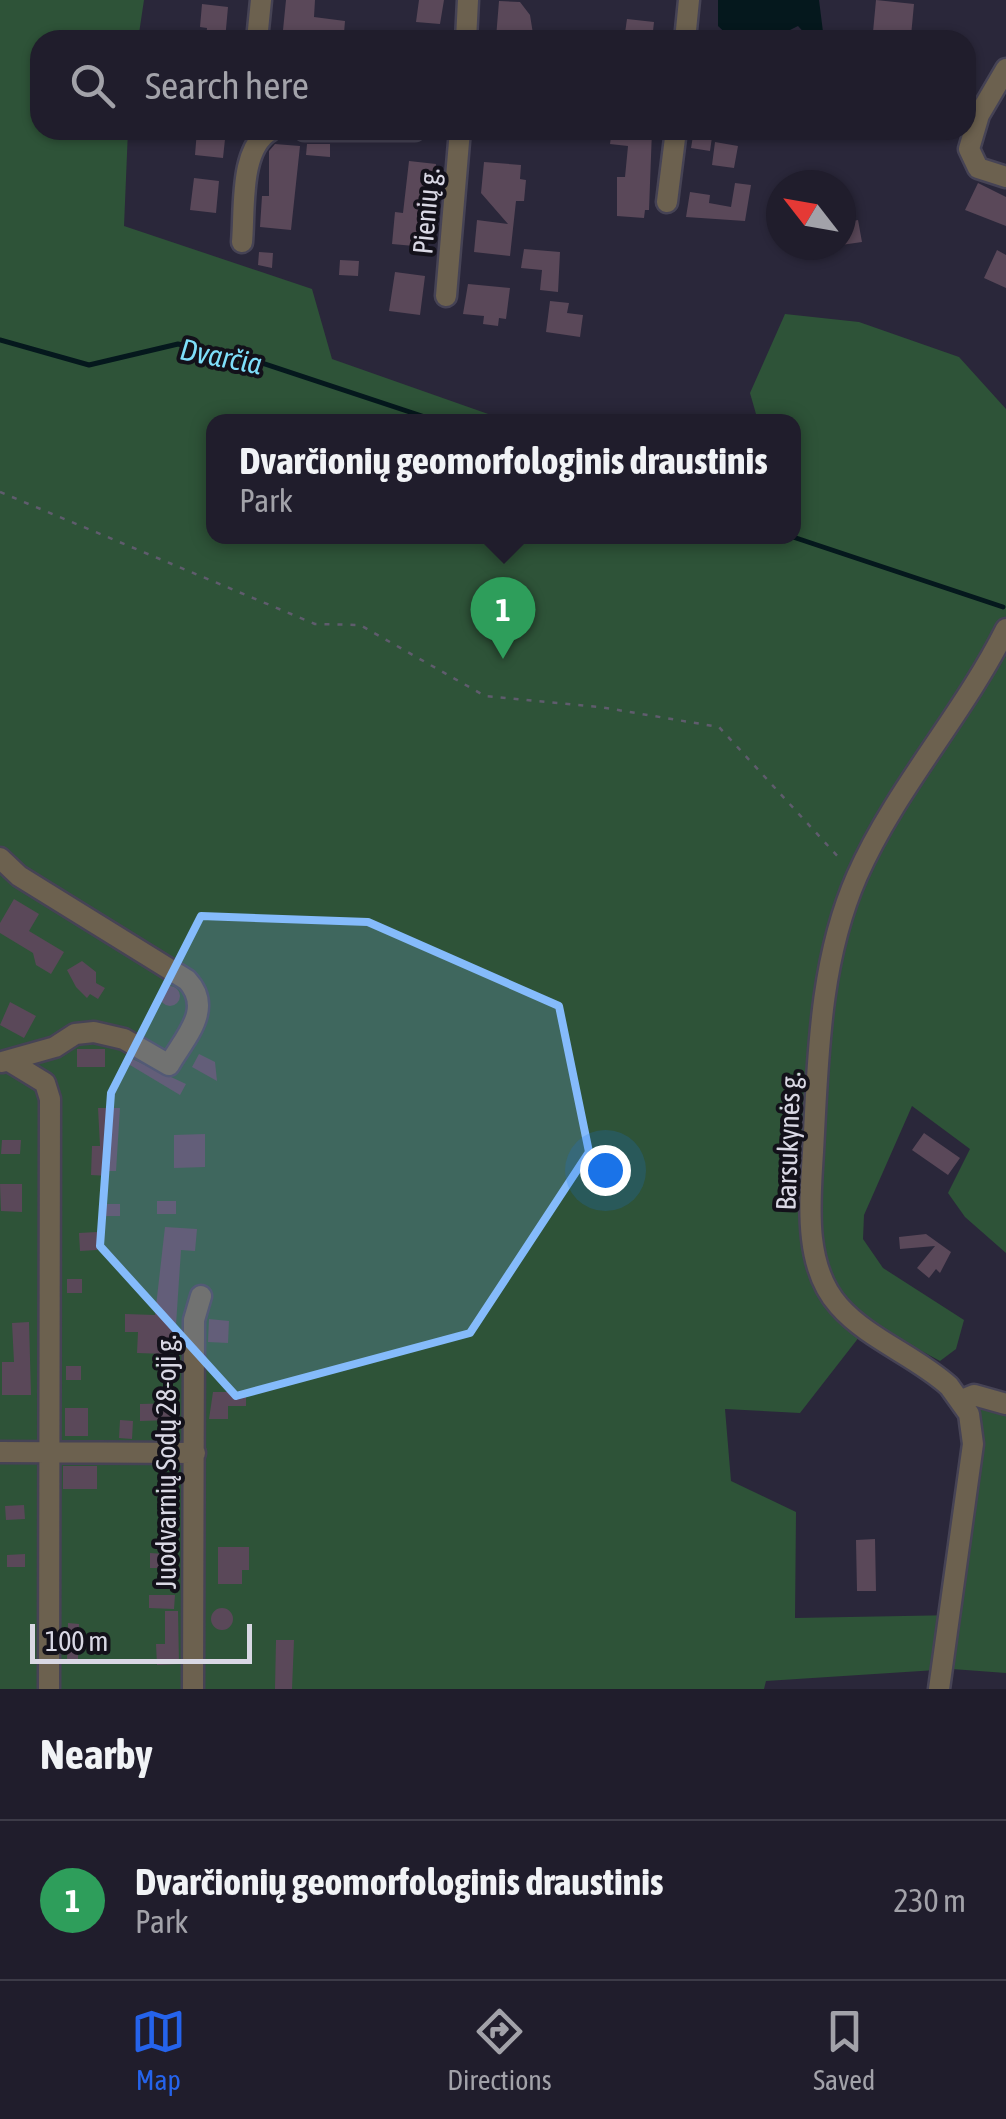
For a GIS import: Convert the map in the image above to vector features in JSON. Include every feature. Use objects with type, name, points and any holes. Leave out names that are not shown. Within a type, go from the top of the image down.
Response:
[{"type":"street","points":[[258,30],[261,0]]},
{"type":"street","points":[[466,30],[468,0]]},
{"type":"street","points":[[686,30],[689,0]]},
{"type":"street","points":[[976,125],[1006,69]]},
{"type":"street","points":[[242,242],[251,157],[260,140]]},
{"type":"street","name":"Pienių g.","points":[[446,296],[459,140]]},
{"type":"street","points":[[667,202],[675,140]]},
{"type":"street","points":[[972,140],[969,149],[978,168],[1006,177]]},
{"type":"street","name":"Barsukynės g.","points":[[962,1400],[934,1372],[838,1305],[828,1289],[812,1240],[810,1199],[821,1018],[841,922],[856,878],[923,759],[1006,629]]},
{"type":"street","points":[[0,858],[19,876],[187,980],[198,992],[200,1005],[169,1065],[124,1040],[94,1032],[75,1034],[56,1047],[5,1062]]},
{"type":"street","points":[[5,1062],[45,1084],[50,1100],[48,1689]]},
{"type":"street","name":"Juodvarnių Sodų 28-oji g.","points":[[193,1689],[194,1320],[201,1296]]},
{"type":"street","points":[[940,1689],[974,1444],[962,1400],[974,1395],[1006,1404]]},
{"type":"street","points":[[0,1452],[195,1453]]},
{"type":"path","points":[[0,492],[315,624],[360,625],[486,696],[600,707],[719,727],[856,878]]},
{"type":"highlighted area","points":[[201,916],[368,922],[559,1006],[589,1152],[470,1333],[236,1396],[100,1246],[111,1093]]},
{"type":"green space","points":[[0,0],[144,0],[140,30],[30,30],[30,140],[128,140],[124,226],[312,289],[332,359],[488,414],[206,414],[206,544],[801,544],[801,414],[756,414],[750,393],[785,314],[859,322],[959,357],[1006,409],[1006,1253],[965,1217],[948,1193],[970,1149],[912,1106],[864,1215],[863,1239],[883,1268],[964,1320],[956,1349],[940,1361],[870,1323],[800,1413],[725,1409],[731,1481],[796,1512],[795,1618],[958,1615],[982,1452],[980,1405],[1006,1415],[1006,1673],[952,1669],[766,1681],[764,1689],[0,1689]]},
{"type":"shaded area","points":[[718,0],[819,0],[823,30],[802,30],[798,26],[790,30],[722,30],[718,26]]},
{"type":"building","points":[[286,0],[315,0],[314,17],[345,21],[344,30],[283,30]]},
{"type":"building","points":[[419,0],[444,0],[440,24],[416,22]]},
{"type":"building","points":[[876,0],[914,4],[912,30],[873,30]]},
{"type":"building","points":[[499,1],[520,2],[530,15],[532,30],[497,30]]},
{"type":"building","points":[[202,4],[228,7],[226,30],[200,27]]},
{"type":"building","points":[[627,19],[654,22],[653,30],[625,30]]},
{"type":"building","points":[[196,140],[225,140],[223,158],[195,155]]},
{"type":"building","points":[[611,140],[652,140],[649,210],[645,210],[644,218],[617,216],[617,177],[625,177],[628,146],[610,144]]},
{"type":"building","points":[[692,140],[712,140],[710,151],[691,148]]},
{"type":"building","points":[[715,142],[738,146],[734,168],[712,165]]},
{"type":"building","points":[[275,144],[300,146],[291,230],[260,227],[262,196],[269,196],[269,151]]},
{"type":"building","points":[[307,144],[330,144],[330,157],[306,155]]},
{"type":"building","points":[[409,161],[436,164],[432,201],[426,201],[425,247],[392,244],[395,212],[403,213]]},
{"type":"building","points":[[484,162],[521,165],[520,179],[526,180],[524,201],[516,201],[510,256],[474,252],[477,220],[508,224],[481,193]]},
{"type":"building","points":[[194,178],[219,181],[216,213],[190,210]]},
{"type":"building","points":[[735,183],[751,185],[745,221],[686,217],[690,192],[710,195],[709,203],[731,207]]},
{"type":"building","points":[[978,183],[1006,197],[1006,226],[965,210]]},
{"type":"building","points":[[856,220],[858,220],[862,242],[856,243]]},
{"type":"building","points":[[524,249],[560,252],[558,292],[540,290],[542,270],[521,268]]},
{"type":"building","points":[[997,250],[1006,255],[1006,288],[984,278]]},
{"type":"building","points":[[259,252],[273,253],[272,268],[258,265]]},
{"type":"building","points":[[340,260],[359,261],[358,276],[339,275]]},
{"type":"building","points":[[395,272],[425,276],[420,315],[389,311]]},
{"type":"building","points":[[468,284],[510,288],[506,319],[499,318],[498,326],[483,324],[484,316],[463,314]]},
{"type":"building","points":[[550,301],[569,303],[567,313],[583,315],[580,337],[546,332]]},
{"type":"building","points":[[14,899],[39,914],[29,931],[64,952],[51,974],[36,965],[33,953],[0,933],[0,923]]},
{"type":"building","points":[[82,961],[96,972],[96,983],[105,988],[98,999],[90,994],[87,998],[67,970]]},
{"type":"building","points":[[166,986],[174,986],[180,996],[174,1006],[166,1006],[160,1000],[160,992]]},
{"type":"building","points":[[10,1002],[36,1016],[24,1038],[0,1025]]},
{"type":"building","points":[[77,1049],[105,1049],[105,1067],[77,1067]]},
{"type":"building","points":[[199,1054],[215,1062],[217,1081],[192,1067]]},
{"type":"building","points":[[128,1057],[186,1084],[180,1095],[125,1062]]},
{"type":"building","points":[[98,1108],[120,1108],[116,1171],[109,1171],[109,1176],[91,1175],[92,1146],[100,1146]]},
{"type":"building","points":[[924,1133],[960,1158],[948,1175],[912,1150]]},
{"type":"building","points":[[205,1134],[205,1167],[174,1168],[174,1135]]},
{"type":"building","points":[[2,1140],[21,1140],[20,1154],[1,1154]]},
{"type":"building","points":[[0,1184],[22,1184],[22,1212],[1,1211]]},
{"type":"building","points":[[157,1201],[176,1201],[176,1214],[157,1214]]},
{"type":"building","points":[[105,1204],[120,1204],[120,1216],[105,1216]]},
{"type":"building","points":[[165,1227],[197,1229],[195,1251],[181,1250],[175,1340],[166,1339],[166,1354],[137,1353],[138,1332],[125,1332],[125,1314],[155,1315]]},
{"type":"building","points":[[97,1232],[97,1250],[80,1251],[79,1233]]},
{"type":"building","points":[[926,1234],[951,1252],[940,1273],[936,1269],[929,1278],[917,1268],[935,1246],[900,1249],[899,1237]]},
{"type":"building","points":[[67,1279],[82,1279],[82,1293],[67,1293]]},
{"type":"building","points":[[209,1319],[229,1321],[228,1343],[208,1342]]},
{"type":"building","points":[[29,1322],[31,1395],[2,1395],[2,1362],[14,1362],[12,1323]]},
{"type":"building","points":[[66,1366],[81,1366],[81,1380],[66,1380]]},
{"type":"building","points":[[213,1392],[246,1392],[246,1406],[228,1406],[228,1419],[209,1419]]},
{"type":"building","points":[[180,1403],[180,1416],[140,1421],[140,1404]]},
{"type":"building","points":[[65,1408],[88,1408],[88,1436],[65,1436]]},
{"type":"building","points":[[120,1420],[133,1421],[132,1439],[119,1438]]},
{"type":"building","points":[[63,1466],[97,1466],[97,1489],[63,1489]]},
{"type":"building","points":[[24,1505],[25,1519],[6,1520],[5,1506]]},
{"type":"building","points":[[875,1539],[876,1591],[857,1591],[856,1540]]},
{"type":"building","points":[[218,1547],[249,1547],[249,1570],[242,1570],[242,1584],[218,1584]]},
{"type":"building","points":[[150,1553],[164,1554],[163,1568],[150,1568]]},
{"type":"building","points":[[25,1554],[25,1567],[7,1567],[7,1555]]},
{"type":"building","points":[[149,1595],[175,1595],[174,1609],[149,1608]]},
{"type":"building","points":[[222,1608],[230,1611],[230,1627],[222,1630],[214,1627],[211,1619],[214,1611]]},
{"type":"building","points":[[165,1611],[178,1611],[179,1664],[157,1665],[156,1644],[165,1644]]},
{"type":"building","points":[[68,1623],[79,1624],[78,1659],[67,1659]]},
{"type":"building","points":[[276,1640],[294,1640],[292,1689],[275,1689]]},
{"type":"waterway","name":"Dvarčia","points":[[0,340],[89,365],[178,344],[247,358],[416,414]]},
{"type":"waterway","name":"Dvarčia","points":[[801,540],[1003,607]]},
{"type":"place","name":"Dvarčionių geomorfologinis draustinis","points":[[503,659]]}]
